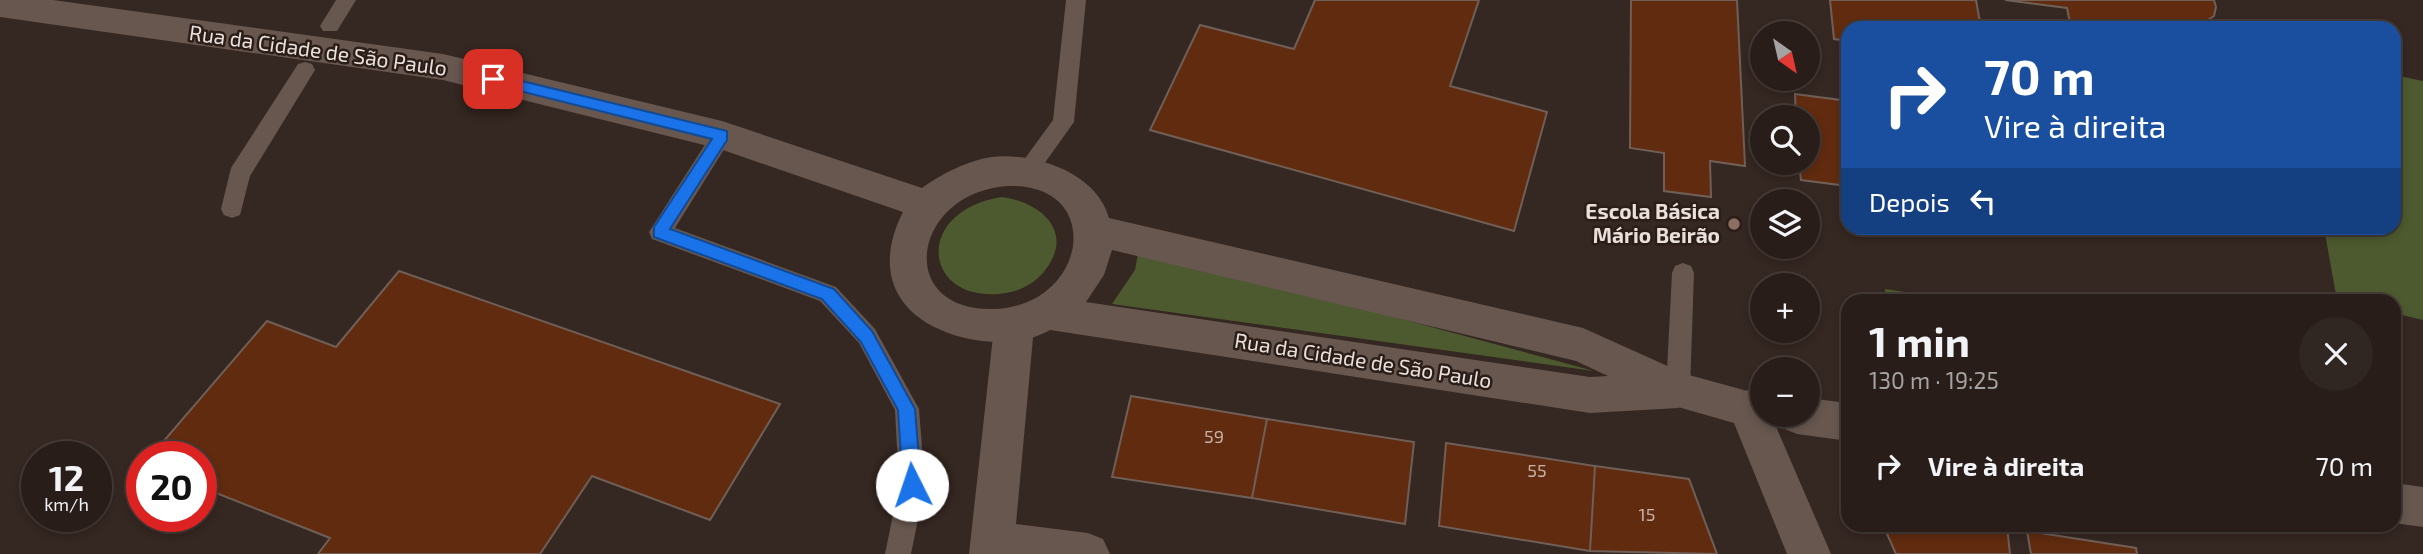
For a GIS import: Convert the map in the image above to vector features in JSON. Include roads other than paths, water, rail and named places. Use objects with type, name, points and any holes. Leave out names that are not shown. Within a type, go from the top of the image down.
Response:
[{"type":"street","name":"Rua da Cidade de São Paulo","points":[[0,5],[443,67],[722,135],[928,205]]},
{"type":"street","points":[[990,172],[1026,172],[1058,182],[1082,203],[1094,230],[1093,261],[1078,290],[1032,320],[975,327],[941,315],[917,293],[907,263],[911,233],[928,205],[956,184],[990,172]]},
{"type":"street","name":"Rua da Cidade de São Paulo","points":[[1094,230],[1583,345],[1678,390],[1750,408]]},
{"type":"street","points":[[1032,320],[991,548],[1088,554]]},
{"type":"street","name":"Rua da Cidade de São Paulo","points":[[1032,320],[1590,395],[1678,390]]},
{"type":"street","points":[[1820,418],[1841,421]]},
{"type":"street","points":[[1762,427],[1809,554]]},
{"type":"street","points":[[2401,504],[2423,507]]},
{"type":"lane","points":[[330,26],[346,0]]},
{"type":"lane","points":[[1026,172],[1063,122],[1076,0]]},
{"type":"lane","points":[[232,209],[239,174],[305,70]]},
{"type":"lane","points":[[722,135],[660,232],[828,294],[867,337],[907,409],[912,485],[898,554]]},
{"type":"lane","points":[[1678,390],[1683,273]]},
{"type":"place","name":"Escola Básica Mário Beirão","points":[[1734,224]]}]
